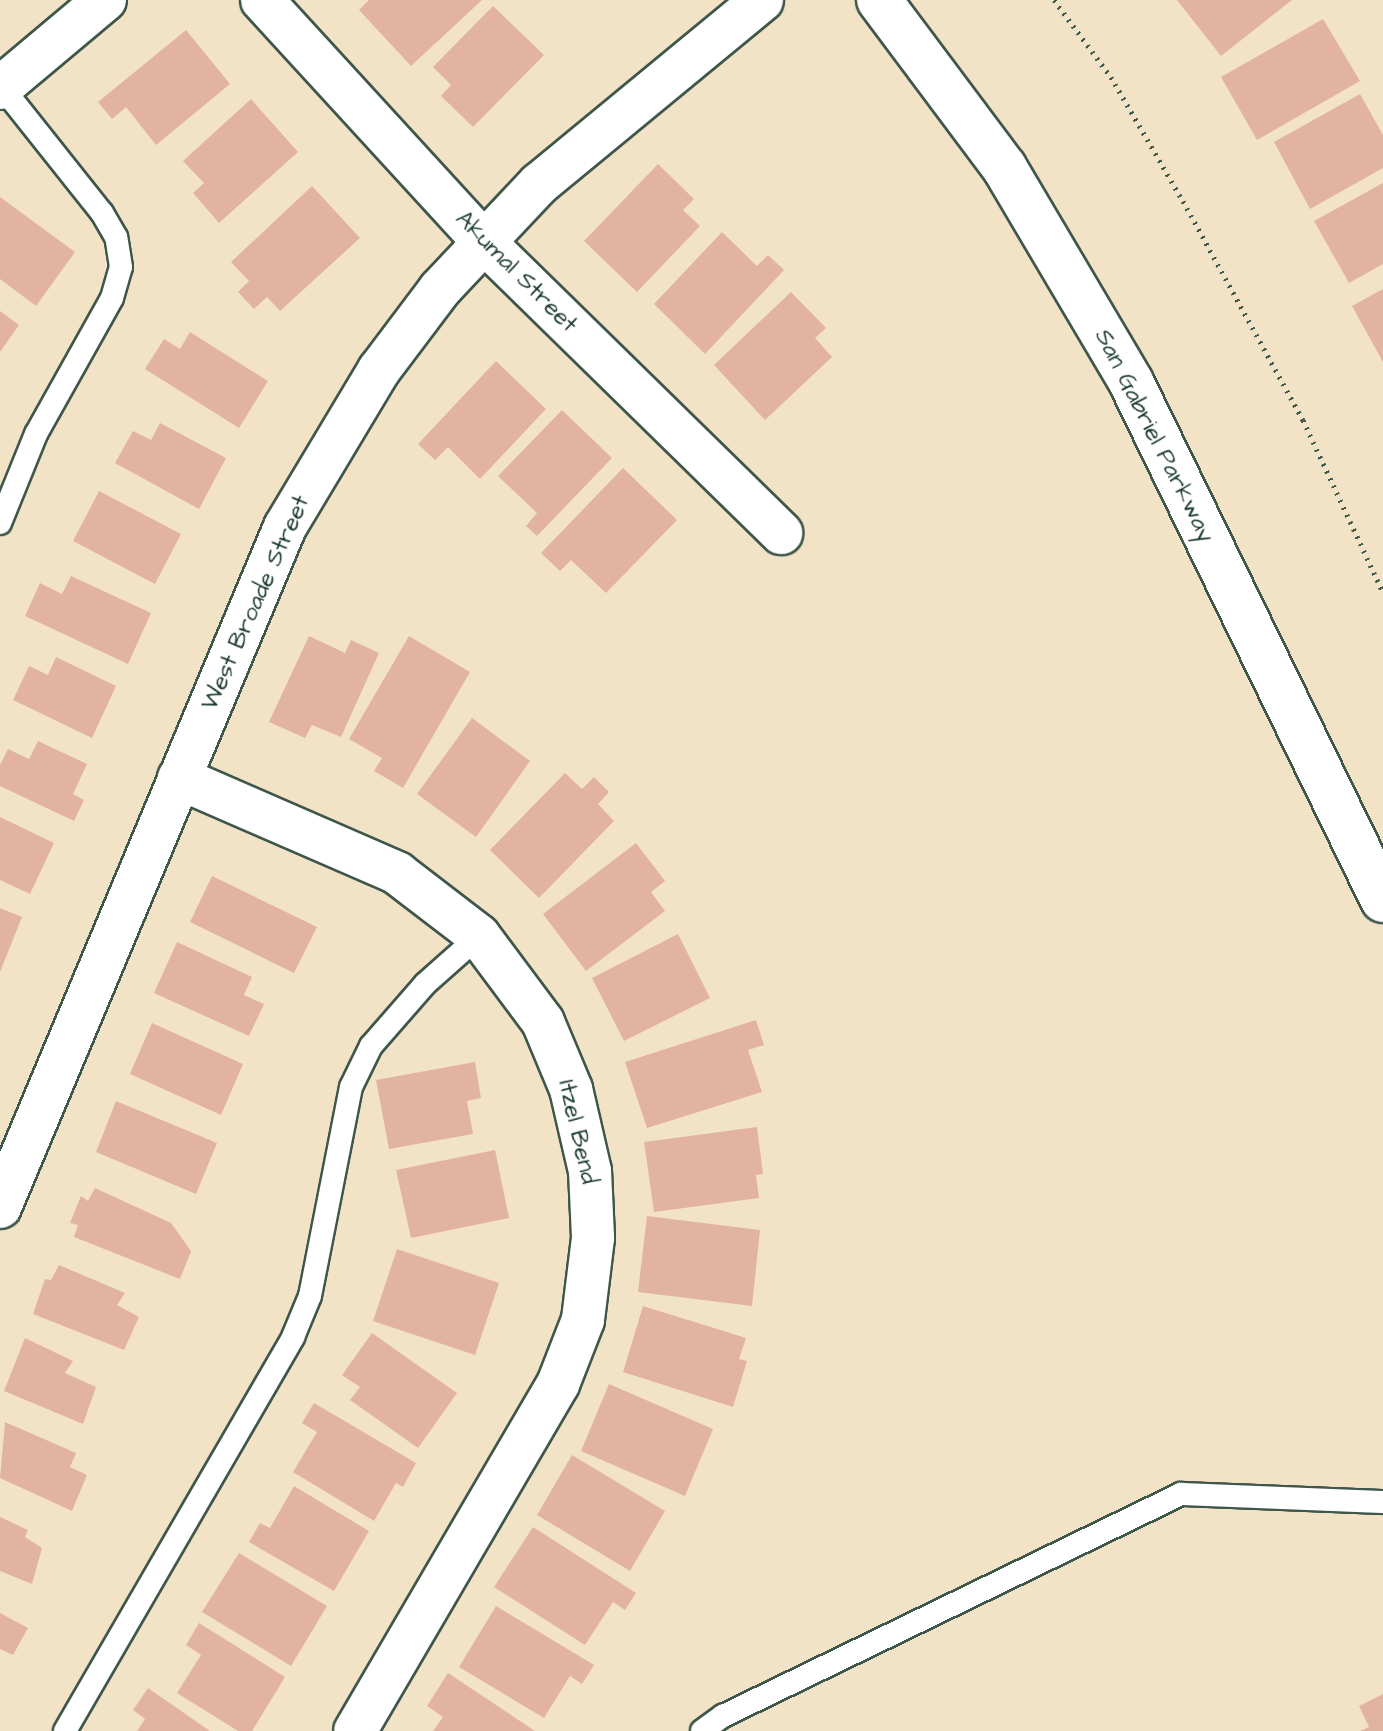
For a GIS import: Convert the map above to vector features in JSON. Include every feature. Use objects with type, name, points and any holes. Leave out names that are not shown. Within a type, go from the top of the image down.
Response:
[{"type":"street","points":[[1,87],[105,0]]},
{"type":"street","name":"Akumal Street","points":[[262,0],[482,240],[781,533]]},
{"type":"street","name":"West Broade Street","points":[[0,1207],[272,556],[312,479],[379,370],[482,240],[598,131],[762,0]]},
{"type":"street","name":"San Gabriel Parkway","points":[[879,0],[1004,167],[1131,382],[1383,900]]},
{"type":"street","name":"Itzel Bend","points":[[179,778],[397,873],[479,936],[543,1022],[571,1089],[590,1171],[593,1238],[583,1320],[558,1384],[355,1731]]},
{"type":"lane","points":[[0,523],[36,434],[112,298],[121,267],[116,237],[102,213],[1,87]]},
{"type":"lane","points":[[65,1731],[293,1337],[310,1296],[351,1087],[371,1046],[425,984],[479,936]]},
{"type":"lane","points":[[702,1731],[723,1716],[1181,1494],[1383,1502]]},
{"type":"path","points":[[1054,0],[1111,77],[1183,201],[1303,420],[1383,592]]},
{"type":"building","points":[[369,0],[482,0],[411,66],[359,10]]},
{"type":"building","points":[[1177,0],[1292,0],[1221,56]]},
{"type":"building","points":[[493,6],[544,55],[473,127],[441,96],[451,85],[433,67]]},
{"type":"building","points":[[1323,19],[1360,81],[1257,140],[1221,77]]},
{"type":"building","points":[[186,30],[230,84],[156,145],[126,107],[112,119],[98,102]]},
{"type":"building","points":[[1360,94],[1383,135],[1383,168],[1310,209],[1274,142]]},
{"type":"building","points":[[251,99],[298,152],[219,223],[193,193],[204,183],[183,161]]},
{"type":"building","points":[[658,164],[694,199],[683,210],[700,226],[637,292],[584,241]]},
{"type":"building","points":[[1383,183],[1383,264],[1349,283],[1314,221]]},
{"type":"building","points":[[312,186],[360,238],[280,311],[267,297],[254,309],[238,292],[249,281],[231,262]]},
{"type":"building","points":[[0,197],[75,252],[36,306],[0,279]]},
{"type":"building","points":[[722,232],[757,266],[768,255],[784,270],[705,354],[654,304]]},
{"type":"building","points":[[1383,289],[1383,362],[1352,306]]},
{"type":"building","points":[[791,292],[826,328],[815,338],[832,357],[765,420],[714,365]]},
{"type":"building","points":[[0,311],[19,325],[0,352]]},
{"type":"building","points":[[190,332],[268,381],[239,428],[145,369],[164,339],[180,349]]},
{"type":"building","points":[[496,361],[546,409],[480,479],[448,447],[435,460],[418,444]]},
{"type":"building","points":[[562,410],[612,458],[537,536],[526,526],[537,513],[498,476]]},
{"type":"building","points":[[160,423],[226,458],[199,509],[115,463],[133,431],[151,440]]},
{"type":"building","points":[[623,468],[677,520],[606,593],[571,560],[560,571],[541,553]]},
{"type":"building","points":[[99,491],[181,534],[155,584],[73,541]]},
{"type":"building","points":[[71,576],[151,613],[128,664],[25,616],[40,583],[62,594]]},
{"type":"building","points":[[309,636],[345,653],[351,640],[379,653],[341,737],[312,725],[305,738],[269,722]]},
{"type":"building","points":[[409,636],[470,672],[403,788],[374,771],[382,758],[349,739]]},
{"type":"building","points":[[56,657],[116,686],[92,738],[13,700],[29,666],[48,675]]},
{"type":"building","points":[[472,718],[530,761],[476,837],[417,794]]},
{"type":"building","points":[[38,741],[87,764],[73,794],[84,800],[74,821],[0,786],[0,765],[8,749],[29,759]]},
{"type":"building","points":[[565,773],[582,789],[594,777],[609,792],[598,804],[614,821],[539,898],[490,850]]},
{"type":"building","points":[[0,817],[54,843],[30,894],[0,880]]},
{"type":"building","points":[[636,843],[665,881],[651,892],[665,911],[586,971],[543,914]]},
{"type":"building","points":[[212,876],[317,927],[294,973],[190,922]]},
{"type":"building","points":[[0,908],[22,917],[0,972]]},
{"type":"building","points":[[678,934],[710,998],[624,1041],[592,978]]},
{"type":"building","points":[[177,942],[252,977],[244,995],[264,1004],[249,1036],[154,993]]},
{"type":"building","points":[[756,1020],[764,1045],[748,1050],[762,1092],[647,1128],[625,1062]]},
{"type":"building","points":[[152,1023],[243,1064],[221,1115],[130,1074]]},
{"type":"building","points":[[475,1062],[481,1098],[467,1101],[473,1134],[389,1149],[376,1080]]},
{"type":"building","points":[[116,1101],[217,1143],[196,1194],[96,1152]]},
{"type":"building","points":[[757,1127],[763,1174],[756,1175],[759,1198],[654,1212],[644,1142]]},
{"type":"building","points":[[495,1150],[509,1218],[411,1238],[396,1170]]},
{"type":"building","points":[[95,1188],[171,1223],[191,1251],[180,1279],[74,1237],[78,1225],[70,1223],[81,1196],[88,1201]]},
{"type":"building","points":[[647,1216],[760,1230],[752,1306],[638,1292]]},
{"type":"building","points":[[397,1249],[499,1283],[475,1355],[373,1321]]},
{"type":"building","points":[[59,1265],[125,1293],[117,1305],[139,1317],[124,1350],[33,1314],[45,1279],[51,1280]]},
{"type":"building","points":[[643,1306],[746,1338],[739,1359],[747,1361],[733,1407],[623,1372]]},
{"type":"building","points":[[372,1333],[457,1393],[418,1448],[350,1400],[360,1387],[342,1375]]},
{"type":"building","points":[[25,1338],[73,1361],[65,1373],[96,1387],[83,1424],[4,1391]]},
{"type":"building","points":[[609,1384],[713,1429],[685,1496],[581,1451]]},
{"type":"building","points":[[314,1403],[416,1463],[403,1487],[396,1483],[374,1521],[293,1472],[317,1432],[302,1423]]},
{"type":"building","points":[[5,1422],[76,1453],[70,1467],[87,1475],[72,1511],[0,1478]]},
{"type":"building","points":[[572,1455],[665,1511],[630,1571],[537,1515]]},
{"type":"building","points":[[294,1486],[369,1531],[334,1591],[249,1542],[260,1523],[270,1528]]},
{"type":"building","points":[[0,1517],[28,1530],[25,1537],[42,1548],[32,1584],[0,1571]]},
{"type":"building","points":[[533,1527],[636,1593],[625,1610],[613,1602],[585,1645],[494,1587]]},
{"type":"building","points":[[239,1553],[327,1606],[291,1666],[202,1612]]},
{"type":"building","points":[[496,1606],[594,1665],[582,1684],[570,1676],[544,1718],[459,1667]]},
{"type":"building","points":[[0,1613],[28,1628],[13,1655],[0,1649]]},
{"type":"building","points":[[199,1623],[285,1677],[252,1731],[238,1731],[177,1693],[201,1655],[186,1645]]},
{"type":"building","points":[[448,1673],[535,1731],[433,1731],[443,1717],[427,1706]]},
{"type":"building","points":[[148,1688],[210,1731],[137,1731],[145,1719],[133,1710]]},
{"type":"building","points":[[1383,1694],[1383,1731],[1360,1731],[1369,1727],[1359,1706]]}]
